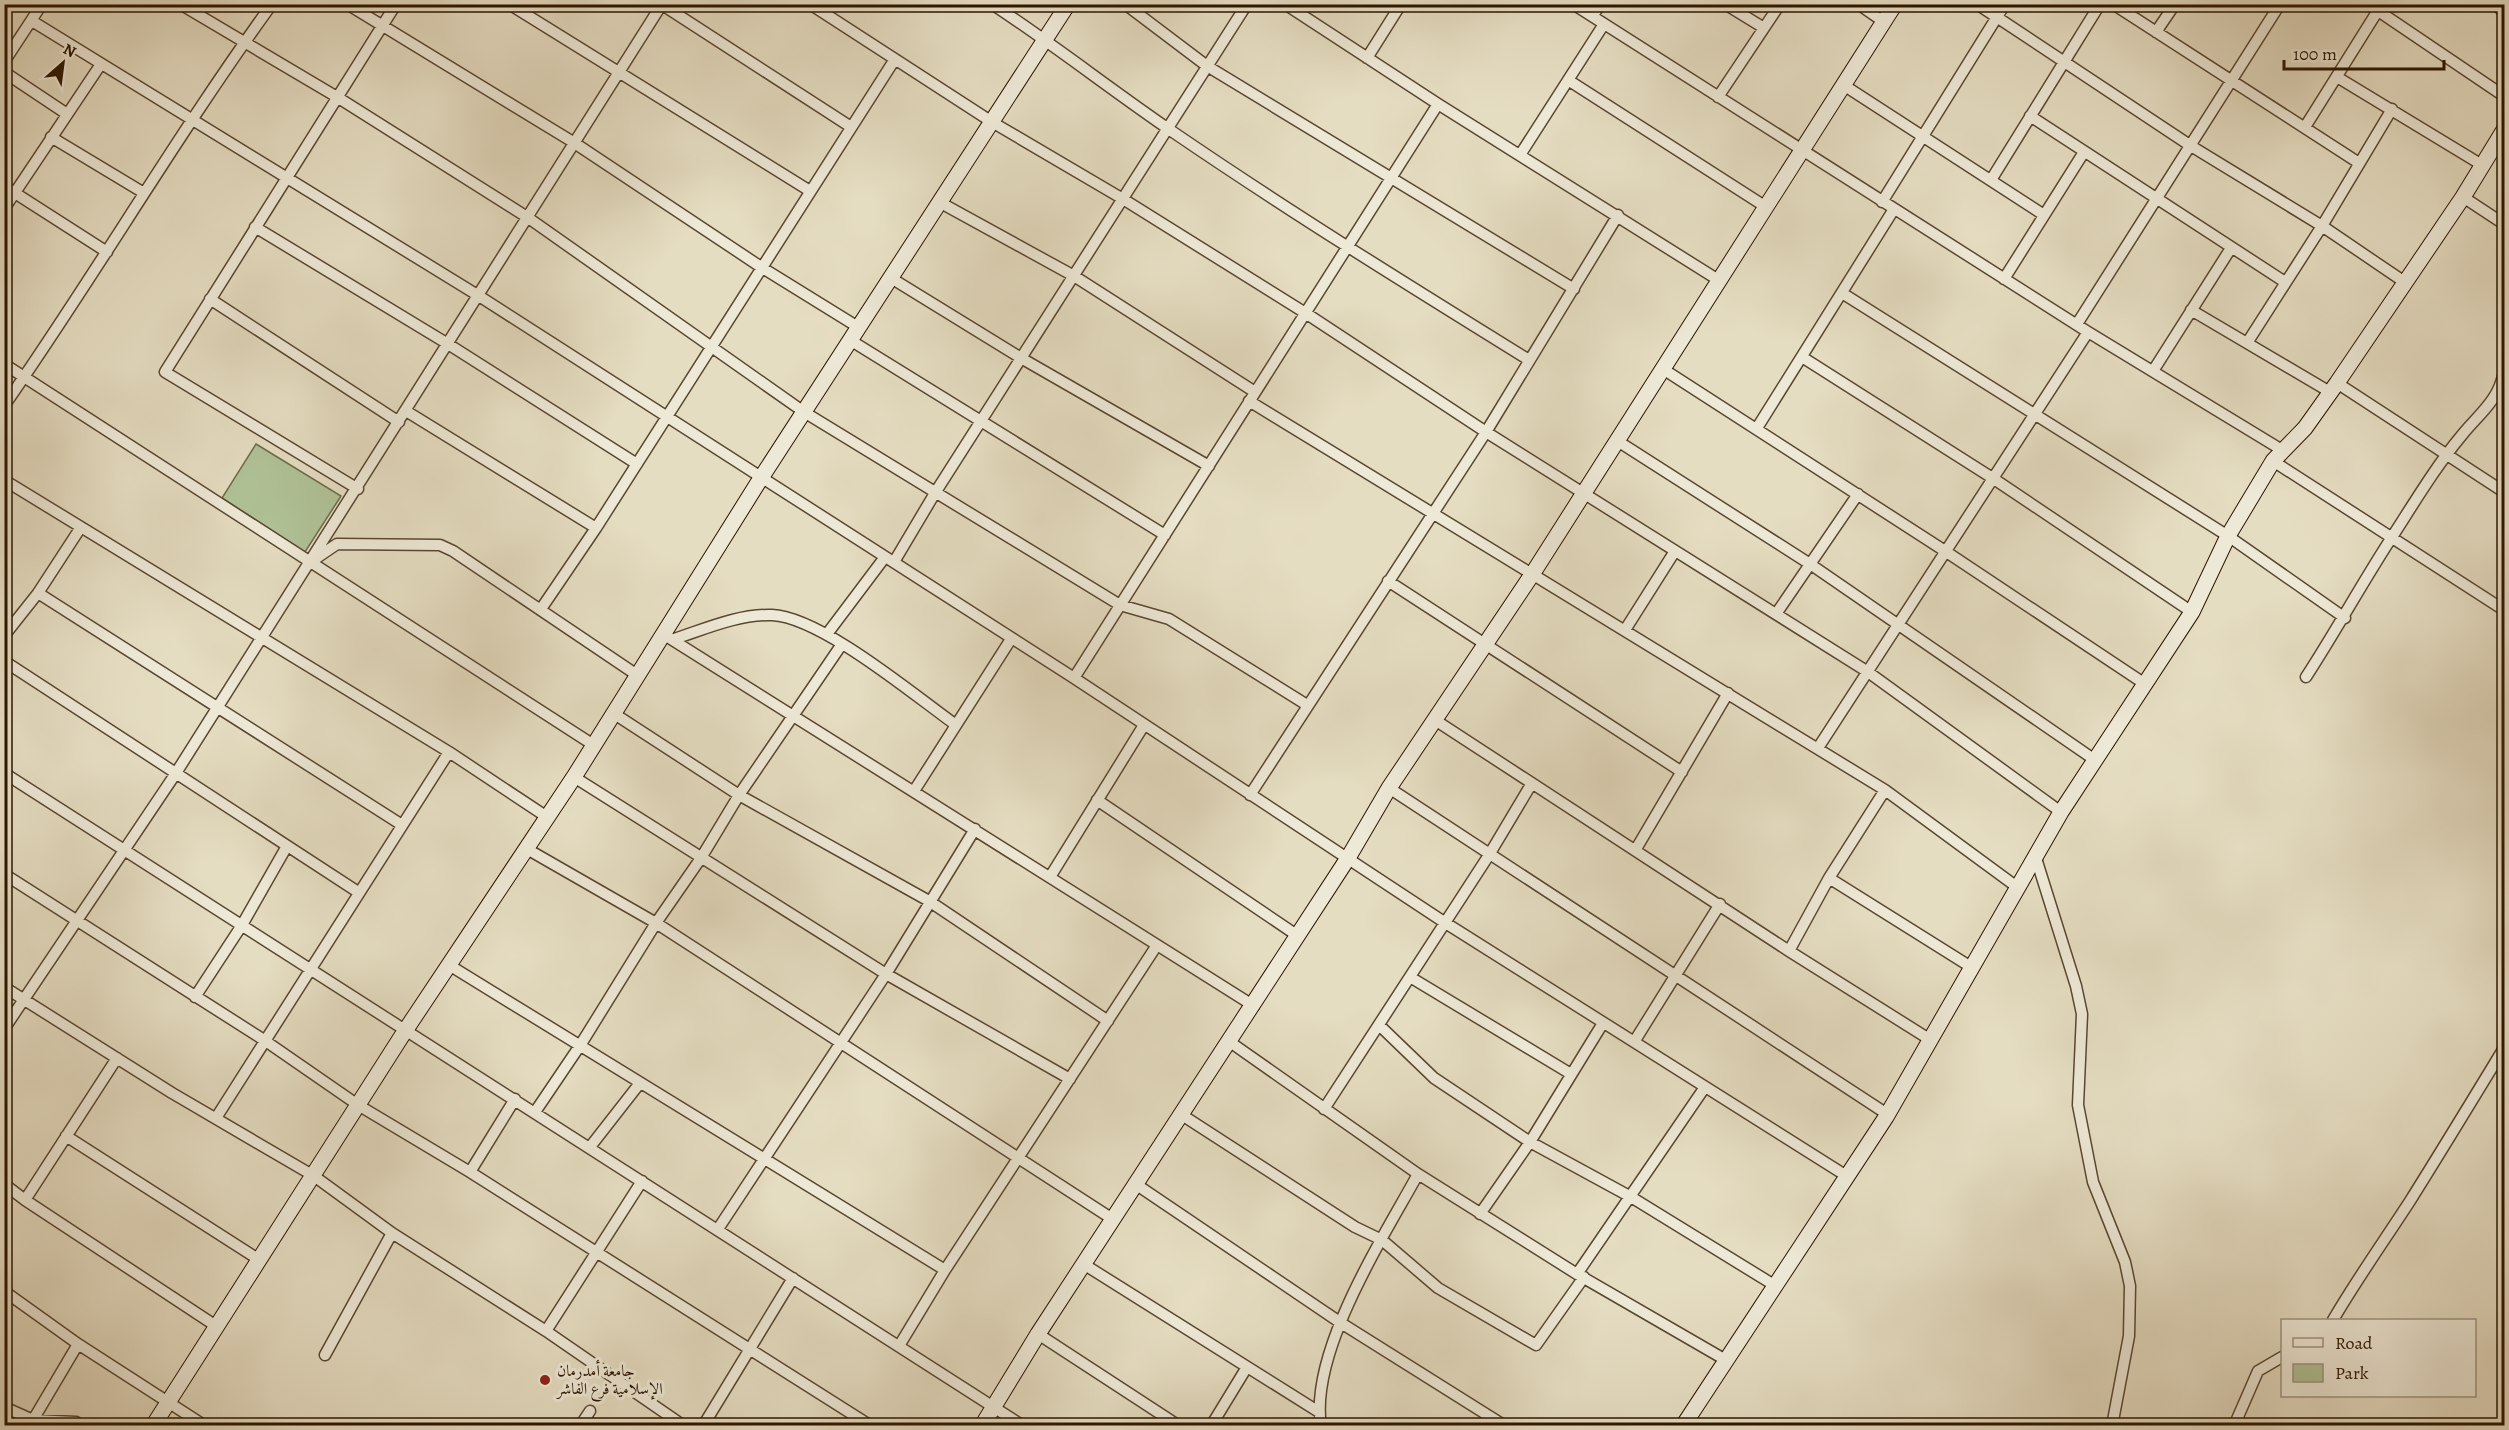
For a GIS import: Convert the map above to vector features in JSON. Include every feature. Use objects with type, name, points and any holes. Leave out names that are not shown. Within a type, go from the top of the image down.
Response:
[{"type":"street","points":[[4,62],[42,4]]},
{"type":"street","points":[[180,4],[337,97],[527,217],[804,412],[1120,605],[1169,619],[1307,705]]},
{"type":"street","points":[[4,406],[108,252],[190,119],[272,4]]},
{"type":"street","points":[[347,4],[573,142],[761,267],[980,423],[1165,535]]},
{"type":"street","points":[[358,489],[165,372],[396,4]]},
{"type":"street","points":[[509,4],[810,191]]},
{"type":"street","points":[[810,4],[993,122],[1123,199],[1307,314],[1486,432],[1868,672],[2061,812]]},
{"type":"street","points":[[992,4],[1046,40],[1168,129],[1347,247],[1529,360]]},
{"type":"street","points":[[153,1425],[405,1031],[574,777],[592,744],[637,675],[668,637],[761,478],[1068,4]]},
{"type":"street","points":[[1125,4],[1206,66],[1390,180],[1574,289]]},
{"type":"street","points":[[827,634],[889,560],[935,493],[1247,4]]},
{"type":"street","points":[[1285,4],[1438,104],[1720,281]]},
{"type":"street","points":[[1367,58],[1401,4]]},
{"type":"street","points":[[1573,4],[1882,202],[2152,371],[2277,455],[2391,538],[2505,610]]},
{"type":"street","points":[[1592,16],[1600,4]]},
{"type":"street","points":[[1725,4],[1764,28]]},
{"type":"street","points":[[1718,97],[1780,4]]},
{"type":"street","points":[[1858,4],[1884,22]]},
{"type":"street","points":[[982,1425],[1038,1334],[1254,1006],[1348,858],[1389,788],[1533,573],[1582,493],[1845,86],[1894,4]]},
{"type":"street","points":[[1977,4],[2191,146],[2322,226],[2406,283]]},
{"type":"street","points":[[1882,202],[2006,4]]},
{"type":"street","points":[[1991,180],[2100,4]]},
{"type":"street","points":[[2113,4],[2359,163]]},
{"type":"street","points":[[2156,32],[2175,4]]},
{"type":"street","points":[[2077,324],[2280,4]]},
{"type":"street","points":[[2368,4],[2380,8],[2505,96]]},
{"type":"street","points":[[2494,4],[2505,12]]},
{"type":"street","points":[[4,1029],[80,920],[218,708],[358,489],[573,142],[662,5],[851,127]]},
{"type":"street","points":[[2306,127],[2380,8]]},
{"type":"street","points":[[32,21],[479,296],[1074,678],[1444,922],[1845,1175]]},
{"type":"street","points":[[1520,155],[1604,24]]},
{"type":"street","points":[[541,609],[596,528],[895,59]]},
{"type":"street","points":[[4,209],[101,64]]},
{"type":"street","points":[[4,72],[67,114]]},
{"type":"street","points":[[2337,77],[2482,165]]},
{"type":"street","points":[[1568,80],[1766,207]]},
{"type":"street","points":[[1845,86],[1924,135],[2044,215]]},
{"type":"street","points":[[1074,678],[1252,396],[1307,314],[1438,104]]},
{"type":"street","points":[[2247,343],[2322,226],[2392,109]]},
{"type":"street","points":[[2030,117],[2285,282]]},
{"type":"street","points":[[1683,1425],[1724,1359],[1887,1114],[2061,812],[2192,612],[2228,536],[2277,455],[2305,428],[2334,388],[2463,197],[2505,130]]},
{"type":"street","points":[[51,138],[144,193]]},
{"type":"street","points":[[2004,279],[2084,152]]},
{"type":"street","points":[[4,186],[108,252]]},
{"type":"street","points":[[2463,197],[2505,224]]},
{"type":"street","points":[[941,203],[1074,276],[1432,514],[1533,573],[1885,790],[2018,887]]},
{"type":"street","points":[[1757,429],[1894,209]]},
{"type":"street","points":[[1250,795],[1486,432],[1618,216]]},
{"type":"street","points":[[255,227],[448,344],[637,464]]},
{"type":"street","points":[[2152,371],[2231,248]]},
{"type":"street","points":[[891,278],[1021,358],[1209,466]]},
{"type":"street","points":[[1842,293],[2228,536],[2345,618]]},
{"type":"street","points":[[210,299],[399,422]]},
{"type":"street","points":[[2191,310],[2247,343],[2334,388],[2505,492]]},
{"type":"street","points":[[1818,748],[2088,332]]},
{"type":"street","points":[[1802,357],[1994,479],[2192,612]]},
{"type":"street","points":[[4,364],[592,744]]},
{"type":"street","points":[[1663,369],[1945,551],[2145,684]]},
{"type":"street","points":[[2306,677],[2345,618],[2391,538],[2463,434],[2494,400],[2505,372]]},
{"type":"street","points":[[406,411],[596,528]]},
{"type":"street","points":[[1616,440],[1810,564],[2095,760]]},
{"type":"street","points":[[4,480],[448,752],[547,818]]},
{"type":"street","points":[[1776,614],[1857,494]]},
{"type":"street","points":[[4,636],[38,593],[81,527]]},
{"type":"street","points":[[311,562],[337,544],[440,545],[453,551],[541,609],[637,675]]},
{"type":"street","points":[[1625,630],[1675,551]]},
{"type":"street","points":[[1388,581],[1682,772]]},
{"type":"street","points":[[38,593],[402,825]]},
{"type":"street","points":[[668,637],[754,615],[793,618],[827,634],[956,725]]},
{"type":"street","points":[[668,637],[1254,1006]]},
{"type":"street","points":[[914,791],[1011,639]]},
{"type":"street","points":[[535,1112],[581,1044],[656,923],[701,858],[739,795],[842,644]]},
{"type":"street","points":[[4,661],[358,892]]},
{"type":"street","points":[[1636,849],[1728,693]]},
{"type":"street","points":[[613,713],[739,795],[929,902],[1108,1021]]},
{"type":"street","points":[[1435,720],[1636,849],[1789,951],[1929,1039]]},
{"type":"street","points":[[1050,877],[1144,725]]},
{"type":"street","points":[[216,1118],[308,969],[448,752]]},
{"type":"street","points":[[4,773],[1023,1425]]},
{"type":"street","points":[[574,777],[886,974],[1070,1078]]},
{"type":"street","points":[[1324,1109],[1489,855],[1532,783]]},
{"type":"street","points":[[1389,788],[1674,977],[1887,1114]]},
{"type":"street","points":[[1789,951],[1829,878],[1885,790]]},
{"type":"street","points":[[1097,800],[1298,936]]},
{"type":"street","points":[[718,1229],[886,974],[975,830]]},
{"type":"street","points":[[195,997],[242,925],[287,846]]},
{"type":"street","points":[[527,849],[656,923],[1114,1220]]},
{"type":"street","points":[[2036,855],[2076,986],[2082,1014],[2078,1105],[2093,1182],[2125,1262],[2130,1286],[2129,1336],[2112,1425]]},
{"type":"street","points":[[4,874],[80,920],[264,1040],[358,1105],[470,1172],[871,1425]]},
{"type":"street","points":[[1829,878],[1971,967]]},
{"type":"street","points":[[1634,1042],[1720,904]]},
{"type":"street","points":[[899,1346],[945,1270],[1157,945]]},
{"type":"street","points":[[449,965],[581,1044],[640,1083],[945,1270]]},
{"type":"street","points":[[1410,977],[1571,1074]]},
{"type":"street","points":[[4,987],[314,1176],[392,1233],[546,1331],[684,1425]]},
{"type":"street","points":[[1480,1214],[1530,1142],[1604,1023]]},
{"type":"street","points":[[1379,1025],[1434,1078],[1530,1142],[1631,1197],[1774,1285]]},
{"type":"street","points":[[1230,1042],[1418,1174],[1480,1214],[1724,1359]]},
{"type":"street","points":[[2334,1319],[2363,1269],[2390,1232],[2505,1048]]},
{"type":"street","points":[[24,1200],[117,1058]]},
{"type":"street","points":[[590,1147],[640,1083]]},
{"type":"street","points":[[1182,1115],[1355,1227],[1382,1240],[1438,1288],[1536,1346],[1580,1275],[1705,1087]]},
{"type":"street","points":[[470,1172],[515,1099]]},
{"type":"street","points":[[66,1136],[258,1259]]},
{"type":"street","points":[[1321,1425],[1319,1412],[1322,1386],[1341,1323],[1418,1174]]},
{"type":"street","points":[[546,1331],[642,1181]]},
{"type":"street","points":[[4,1184],[24,1200],[216,1326]]},
{"type":"street","points":[[1137,1185],[1341,1323],[1505,1425]]},
{"type":"street","points":[[325,1355],[392,1233]]},
{"type":"street","points":[[1085,1265],[1319,1412]]},
{"type":"street","points":[[703,1425],[793,1278]]},
{"type":"street","points":[[4,1291],[78,1344],[167,1403],[205,1425]]},
{"type":"street","points":[[1038,1334],[1179,1425]]},
{"type":"street","points":[[33,1420],[78,1344]]},
{"type":"street","points":[[2234,1425],[2258,1371],[2281,1358]]},
{"type":"street","points":[[1211,1425],[1247,1367]]},
{"type":"street","points":[[4,1407],[33,1420],[51,1424],[66,1421],[82,1425]]},
{"type":"street","points":[[580,1425],[590,1411]]},
{"type":"green space","points":[[256,444],[341,496],[305,552],[222,498]]},
{"type":"place","name":"جامعة أمدرمان الإسلامية فرع الفاشر","points":[[545,1380]]}]
